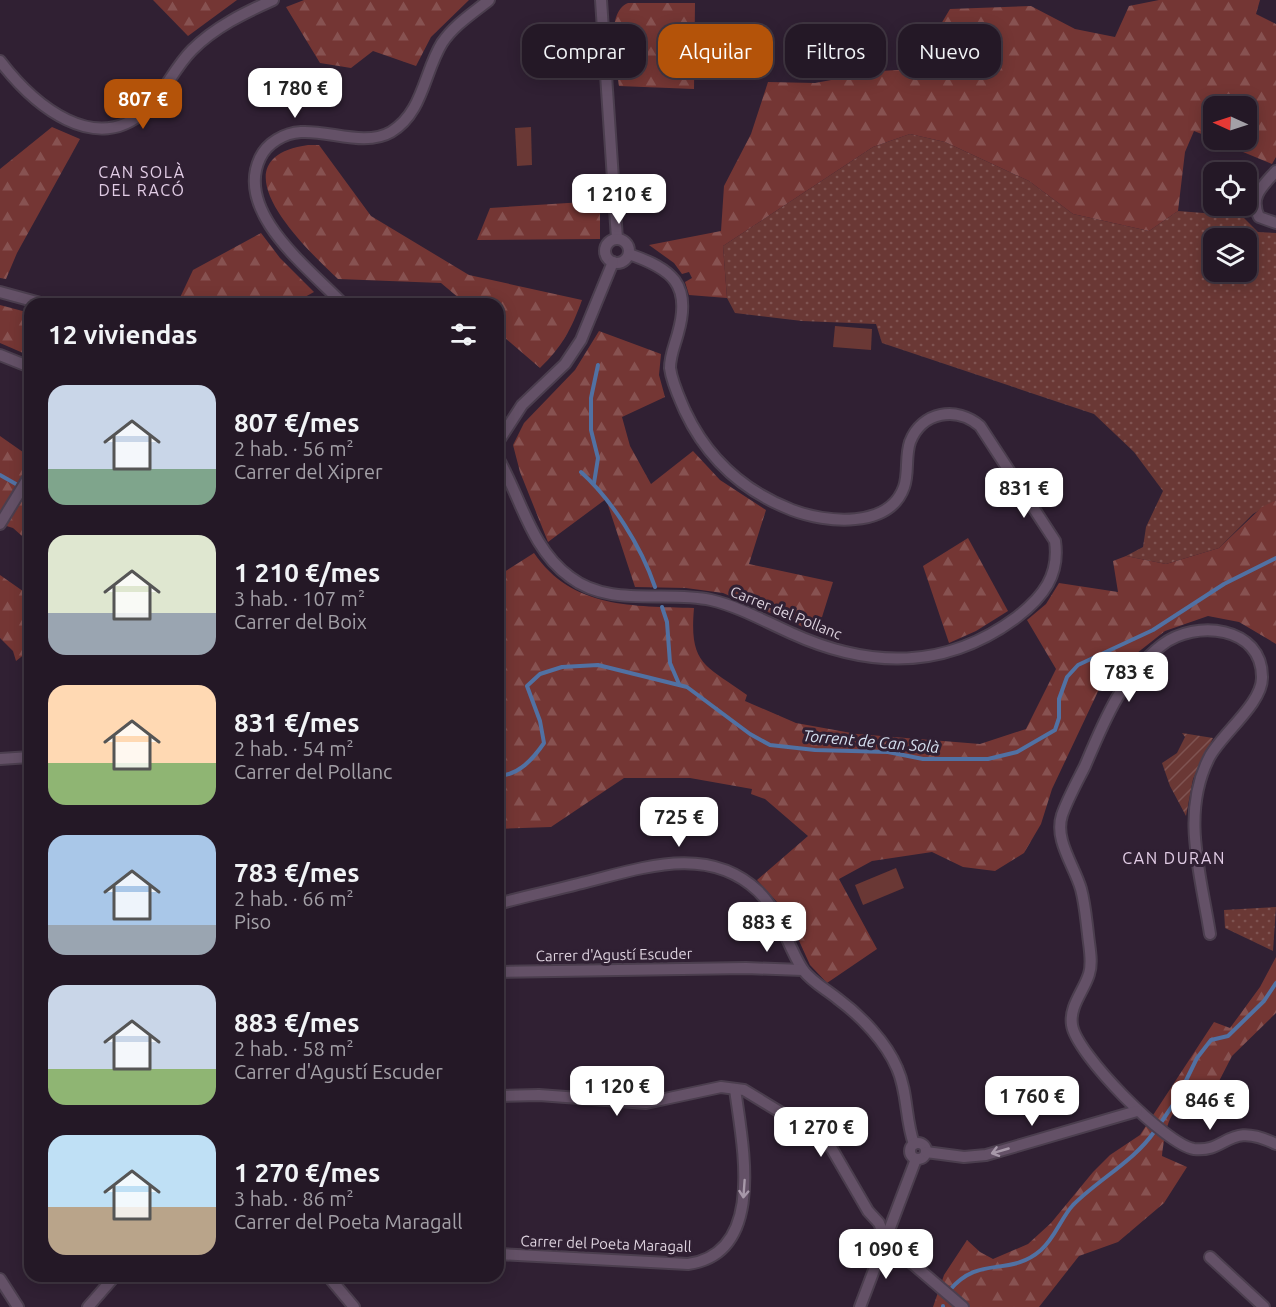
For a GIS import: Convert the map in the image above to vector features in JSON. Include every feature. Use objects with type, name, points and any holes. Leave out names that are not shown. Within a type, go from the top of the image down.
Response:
[{"type":"street","points":[[0,61],[25,91],[60,117],[81,126],[112,127],[137,117],[148,108],[192,50],[217,29],[273,0]]},
{"type":"street","points":[[336,298],[287,248],[268,224],[256,187],[257,165],[262,154],[279,139],[300,132],[369,138],[390,133],[412,113],[436,54],[450,33],[489,0]]},
{"type":"street","points":[[601,0],[616,239]]},
{"type":"street","points":[[1276,171],[1259,190],[1254,201],[1259,217],[1276,223]]},
{"type":"street","points":[[616,239],[626,243],[629,254],[624,260],[613,261],[607,256],[606,248],[616,239]]},
{"type":"street","name":"Carrer del Pollanc","points":[[504,468],[535,537],[546,555],[570,578],[587,586],[618,594],[688,597],[720,603],[841,651],[898,660],[948,654],[974,643],[1013,620],[1038,599],[1046,588],[1057,561],[1055,541],[980,426],[965,415],[944,413],[924,423],[916,431],[909,448],[905,484],[901,495],[886,511],[863,519],[840,519],[794,511],[729,473],[697,435],[672,379],[671,354],[683,315],[675,279],[665,268],[629,254]]},
{"type":"street","points":[[504,432],[522,405],[565,364],[581,340],[613,261]]},
{"type":"street","points":[[0,292],[24,299]]},
{"type":"street","points":[[0,355],[24,365]]},
{"type":"street","points":[[1,523],[24,485]]},
{"type":"street","points":[[1210,934],[1194,838],[1197,791],[1211,754],[1258,694],[1263,680],[1261,662],[1249,644],[1228,635],[1196,629],[1177,634],[1159,647],[1120,689],[1060,822],[1062,840],[1083,896],[1090,955],[1090,973],[1072,1016],[1074,1036],[1094,1064],[1137,1111],[1186,1147],[1201,1149],[1246,1134],[1276,1144]]},
{"type":"street","points":[[0,759],[24,757]]},
{"type":"street","points":[[504,902],[638,868],[684,862],[710,866],[734,875],[757,890],[777,915],[803,970],[817,984],[847,1006],[886,1047],[903,1084],[907,1125],[914,1144],[910,1153],[916,1158],[923,1157],[926,1152]]},
{"type":"street","name":"Carrer d'Agustí Escuder","points":[[504,972],[746,968],[803,970]]},
{"type":"street","points":[[504,1096],[540,1095],[646,1103],[721,1087],[757,1096],[821,1137],[832,1149],[868,1210],[879,1223],[886,1241],[963,1307]]},
{"type":"street","name":"Carrer del Poeta Maragall","points":[[504,1254],[688,1264],[707,1261],[718,1255],[734,1232],[745,1187],[735,1089]]},
{"type":"street","points":[[926,1152],[964,1157],[986,1155],[1137,1111]]},
{"type":"street","points":[[914,1144],[921,1143],[926,1152]]},
{"type":"street","points":[[860,1307],[916,1158]]},
{"type":"street","points":[[1210,1257],[1264,1307]]},
{"type":"street","points":[[0,1279],[18,1307]]},
{"type":"street","points":[[88,1307],[110,1282]]},
{"type":"street","points":[[333,1282],[354,1307]]},
{"type":"shaded area","points":[[531,127],[532,165],[517,166],[515,128]]},
{"type":"shaded area","points":[[910,134],[945,142],[1029,181],[1073,214],[1149,231],[1178,211],[1203,213],[1203,216],[1242,216],[1254,228],[1203,228],[1203,282],[1257,282],[1257,231],[1276,233],[1276,500],[1253,514],[1219,548],[1166,564],[1126,556],[1143,547],[1146,527],[1163,491],[1134,452],[1094,414],[882,343],[876,324],[802,321],[735,313],[727,298],[723,246],[873,147]]},
{"type":"shaded area","points":[[835,326],[872,329],[871,350],[833,347]]},
{"type":"shaded area","points":[[1182,733],[1213,738],[1193,779],[1186,816],[1170,786],[1162,763],[1177,753],[1185,737]]},
{"type":"shaded area","points":[[896,868],[904,888],[863,905],[855,885]]},
{"type":"shaded area","points":[[1276,907],[1273,951],[1225,928],[1224,910]]},
{"type":"green space","points":[[153,0],[237,0],[188,36]]},
{"type":"green space","points":[[304,0],[469,0],[431,37],[416,66],[373,51],[351,68],[320,63],[286,7]]},
{"type":"green space","points":[[1159,0],[1260,0],[1256,14],[1276,24],[1276,157],[1272,164],[1238,150],[1257,150],[1257,96],[1203,96],[1203,135],[1194,131],[1185,152],[1178,211],[1149,231],[1073,214],[1029,181],[945,142],[910,134],[873,147],[723,246],[727,298],[689,295],[685,282],[692,278],[689,272],[682,274],[674,263],[649,245],[721,231],[724,186],[751,134],[768,82],[815,83],[842,78],[886,78],[886,71],[898,70],[898,78],[1001,78],[1001,24],[941,24],[950,9],[1031,6],[1075,29],[1115,37],[1129,6]]},
{"type":"green space","points":[[628,3],[695,3],[695,24],[658,24],[658,78],[694,78],[694,89],[619,86],[618,78],[646,78],[646,24],[615,24],[621,9]]},
{"type":"green space","points":[[52,127],[80,139],[17,253],[6,279],[0,278],[0,169]]},
{"type":"green space","points":[[308,145],[319,145],[371,216],[469,275],[582,300],[566,337],[540,368],[504,337],[504,298],[459,298],[441,283],[338,279],[289,228],[275,206],[267,186],[267,168],[280,154]]},
{"type":"green space","points":[[600,201],[600,239],[477,240],[490,208]]},
{"type":"green space","points":[[261,233],[280,258],[314,292],[303,298],[180,298],[193,270]]},
{"type":"green space","points":[[0,305],[24,311],[24,353],[0,343]]},
{"type":"green space","points":[[599,331],[661,354],[659,375],[665,397],[622,417],[630,446],[651,484],[693,451],[720,480],[766,510],[749,564],[833,582],[817,633],[723,593],[686,588],[635,587],[606,499],[548,542],[520,472],[513,445],[524,423],[575,370]]},
{"type":"green space","points":[[0,436],[24,453],[24,538],[13,528],[0,524]]},
{"type":"green space","points":[[1276,500],[1276,644],[1239,622],[1208,616],[1165,631],[1102,683],[1052,789],[1041,824],[1024,853],[995,871],[963,867],[932,852],[872,861],[839,879],[877,949],[827,983],[810,965],[786,912],[757,880],[808,836],[765,799],[751,794],[752,789],[690,778],[624,778],[551,827],[504,829],[504,572],[534,553],[549,571],[567,585],[606,601],[694,608],[694,641],[697,653],[703,662],[720,677],[747,695],[745,701],[796,723],[857,734],[980,744],[1026,729],[1056,669],[1027,620],[1046,604],[1059,583],[1118,592],[1113,561],[1126,556],[1166,564],[1219,548],[1262,507]]},
{"type":"green space","points":[[968,538],[1008,611],[976,631],[949,643],[923,566]]},
{"type":"green space","points":[[0,575],[24,592],[24,655],[16,661],[13,651],[0,638]]},
{"type":"green space","points":[[1276,957],[1276,1013],[1232,1056],[1215,1089],[1181,1105],[1170,1119],[1162,1156],[1187,1167],[1164,1203],[1118,1242],[1079,1256],[1039,1307],[933,1307],[944,1275],[967,1240],[980,1252],[993,1259],[1028,1244],[1051,1223],[1110,1155],[1140,1135],[1214,1022],[1230,1028],[1260,987]]},
{"type":"waterway","points":[[594,483],[598,458],[591,430],[591,398],[598,365]]},
{"type":"waterway","points":[[581,472],[604,496],[634,540],[655,587]]},
{"type":"waterway","name":"Torrent de Can Solà","points":[[0,475],[24,489]]},
{"type":"waterway","name":"Torrent de Can Solà","points":[[504,775],[519,769],[535,755],[544,743],[540,721],[527,686],[540,674],[562,667],[598,665],[687,687],[750,734],[770,745],[815,750],[888,752],[923,759],[988,759],[1017,752],[1055,730],[1059,718],[1059,699],[1067,677],[1078,665],[1153,630],[1224,584],[1276,558]]},
{"type":"waterway","points":[[662,607],[667,622],[670,663],[679,684]]},
{"type":"waterway","points":[[1162,1121],[1177,1099],[1197,1058],[1211,1040],[1228,1036],[1264,1001],[1276,983]]},
{"type":"waterway","points":[[949,1291],[960,1280],[972,1273],[1017,1263],[1041,1250],[1073,1205],[1137,1152],[1154,1132]]},
{"type":"district","name":"CAN SOLÀ DEL RACÓ","points":[[142,181]]},
{"type":"district","name":"CAN DURAN","points":[[1174,858]]}]
